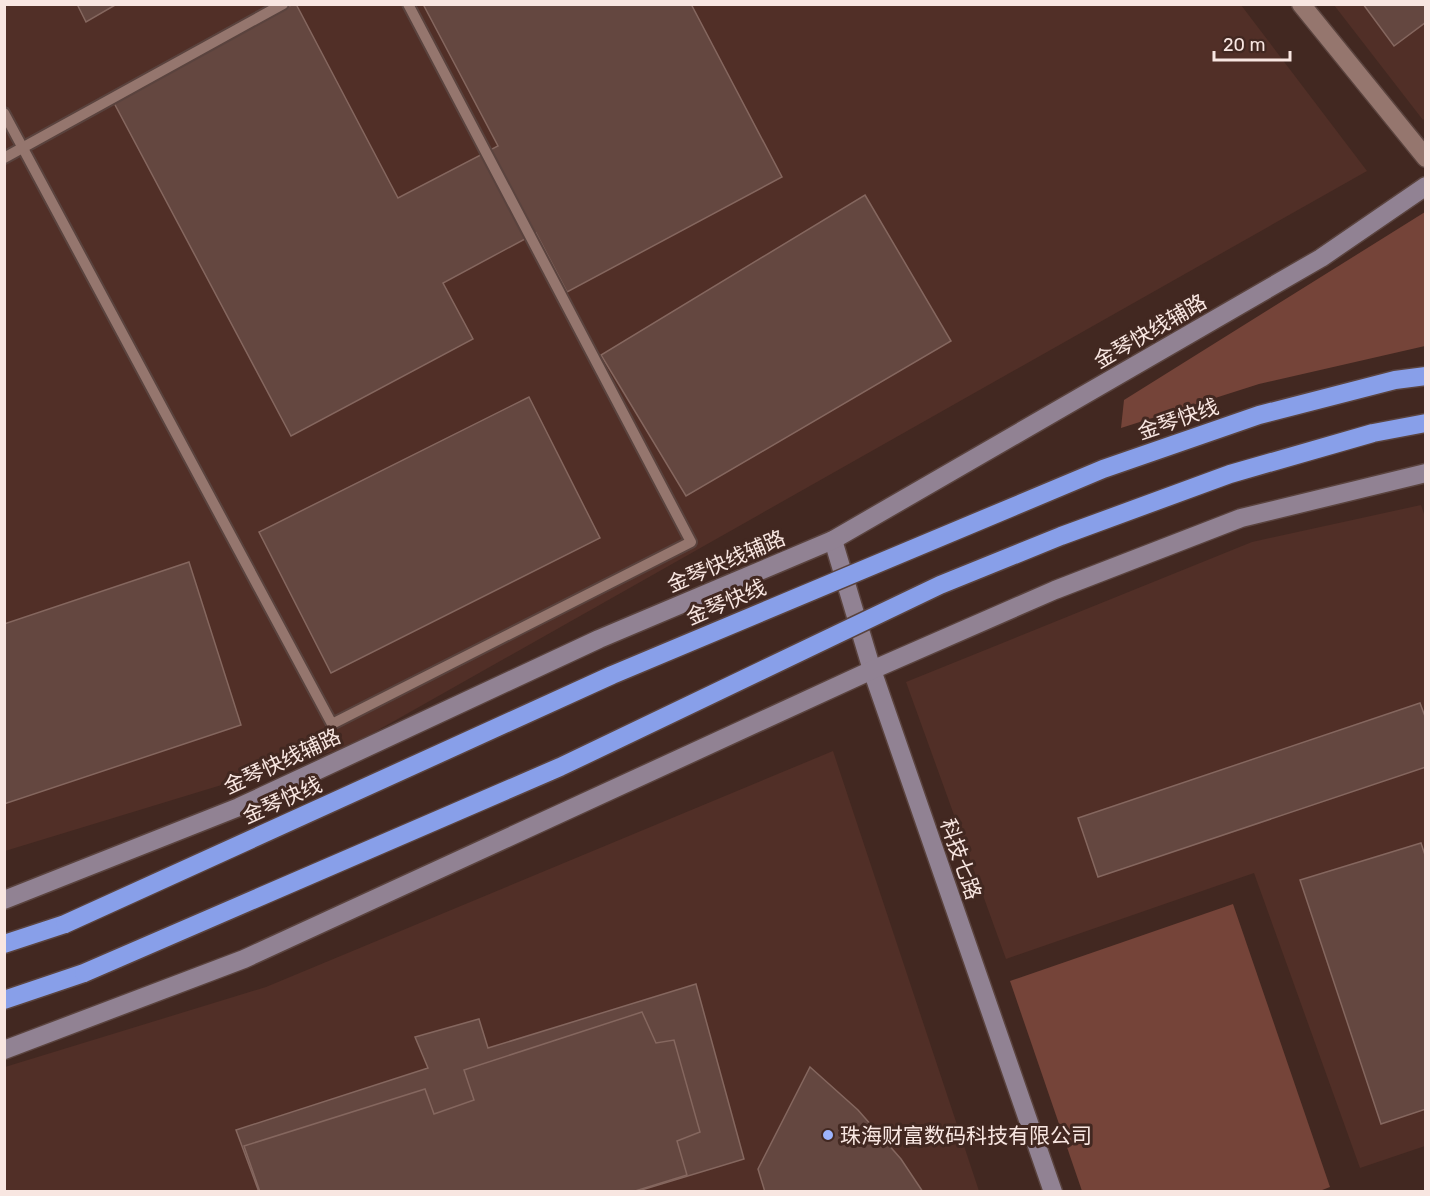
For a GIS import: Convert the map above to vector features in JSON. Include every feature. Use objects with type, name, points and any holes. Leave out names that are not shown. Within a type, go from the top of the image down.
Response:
[{"type":"highway","name":"金琴快线","points":[[4,944],[65,924],[612,675],[1102,469],[1259,415],[1395,380],[1425,376]]},
{"type":"highway","points":[[4,1000],[84,973],[560,766],[951,581],[1061,536],[1230,474],[1373,433],[1425,423]]},
{"type":"street","points":[[1301,4],[1425,158]]},
{"type":"street","name":"金琴快线辅路","points":[[4,900],[238,807],[599,639],[833,540],[1321,258],[1425,186]]},
{"type":"street","points":[[4,1050],[244,959],[872,670],[1055,590],[1241,518],[1425,473]]},
{"type":"street","name":"科技七路","points":[[833,540],[872,670],[1053,1191]]},
{"type":"lane","points":[[4,158],[283,4]]},
{"type":"lane","points":[[4,113],[332,724],[692,542],[408,4]]},
{"type":"shaded area","points":[[5,5],[1241,5],[1367,171],[350,746],[5,851]]},
{"type":"shaded area","points":[[1334,5],[1425,5],[1425,118],[1423,120]]},
{"type":"shaded area","points":[[1425,212],[1425,346],[1259,384],[1121,428],[1124,400]]},
{"type":"shaded area","points":[[1421,505],[1426,520],[1425,1146],[1360,1168],[1254,873],[1006,959],[906,682],[1252,542]]},
{"type":"shaded area","points":[[833,751],[979,1191],[5,1192],[5,1067],[266,987]]},
{"type":"shaded area","points":[[1233,904],[1330,1187],[1317,1192],[1082,1191],[1010,981]]},
{"type":"building","points":[[77,4],[117,4],[86,22]]},
{"type":"building","points":[[296,4],[398,198],[498,146],[423,4],[691,4],[782,177],[567,292],[536,233],[443,283],[473,339],[291,436],[113,101]]},
{"type":"building","points":[[1363,4],[1426,4],[1426,22],[1394,46]]},
{"type":"building","points":[[865,195],[951,341],[686,496],[601,355]]},
{"type":"building","points":[[529,397],[600,538],[331,673],[259,532]]},
{"type":"building","points":[[189,562],[241,725],[4,804],[4,624]]},
{"type":"building","points":[[1420,703],[1426,719],[1426,767],[1098,877],[1078,818]]},
{"type":"building","points":[[1421,843],[1426,858],[1426,1109],[1381,1124],[1300,880]]},
{"type":"building","points":[[696,984],[744,1159],[635,1192],[259,1192],[236,1130],[428,1068],[415,1037],[479,1019],[488,1048]]},
{"type":"building","points":[[642,1012],[656,1043],[674,1040],[700,1132],[677,1141],[687,1175],[632,1192],[260,1192],[244,1146],[425,1089],[434,1114],[474,1100],[464,1070]]},
{"type":"building","name":"珠海财富数码科技有限公司","points":[[810,1067],[858,1110],[901,1159],[923,1192],[765,1192],[758,1169]]},
{"type":"place","name":"珠海财富数码科技有限公司","points":[[828,1135]]}]
